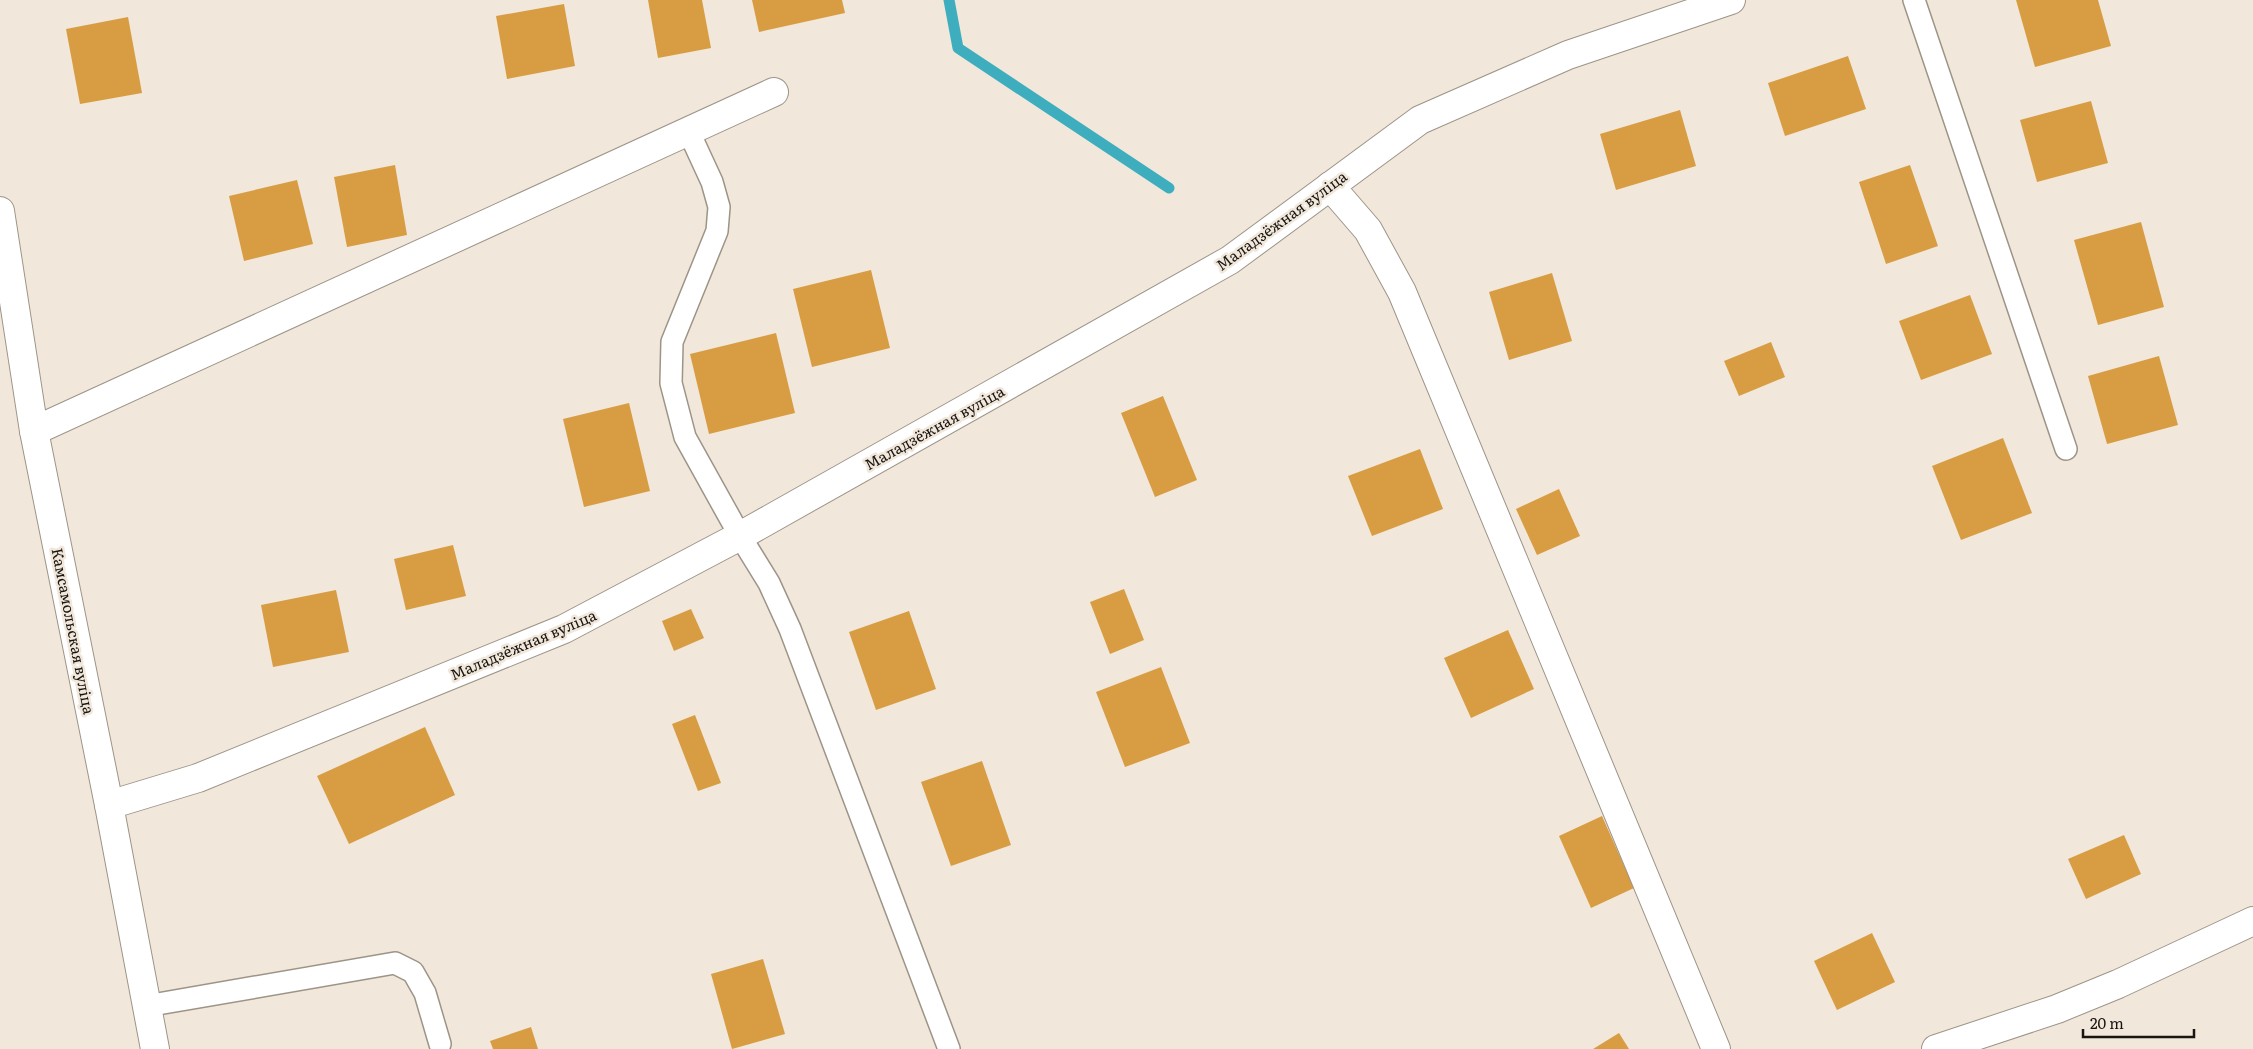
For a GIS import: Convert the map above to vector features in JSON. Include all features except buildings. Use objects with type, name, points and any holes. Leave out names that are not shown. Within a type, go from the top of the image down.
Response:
[{"type":"street","name":"Маладзёжная вуліца","points":[[108,805],[198,778],[564,629],[740,536],[1230,260],[1420,120],[1568,55],[1731,0]]},
{"type":"street","points":[[34,431],[774,92]]},
{"type":"street","points":[[1330,186],[1368,230],[1402,292],[1716,1049]]},
{"type":"street","name":"Камсамольская вуліца","points":[[0,211],[34,431],[155,1049]]},
{"type":"street","points":[[1936,1049],[2058,1009],[2118,984],[2253,922]]},
{"type":"lane","points":[[1914,0],[2066,449]]},
{"type":"lane","points":[[688,130],[712,182],[719,207],[717,232],[672,342],[671,383],[685,436],[740,536],[770,582],[790,629],[949,1049]]},
{"type":"lane","points":[[146,1006],[395,964],[413,972],[424,993],[440,1044]]},
{"type":"waterway","points":[[949,0],[958,48],[1169,188]]}]
